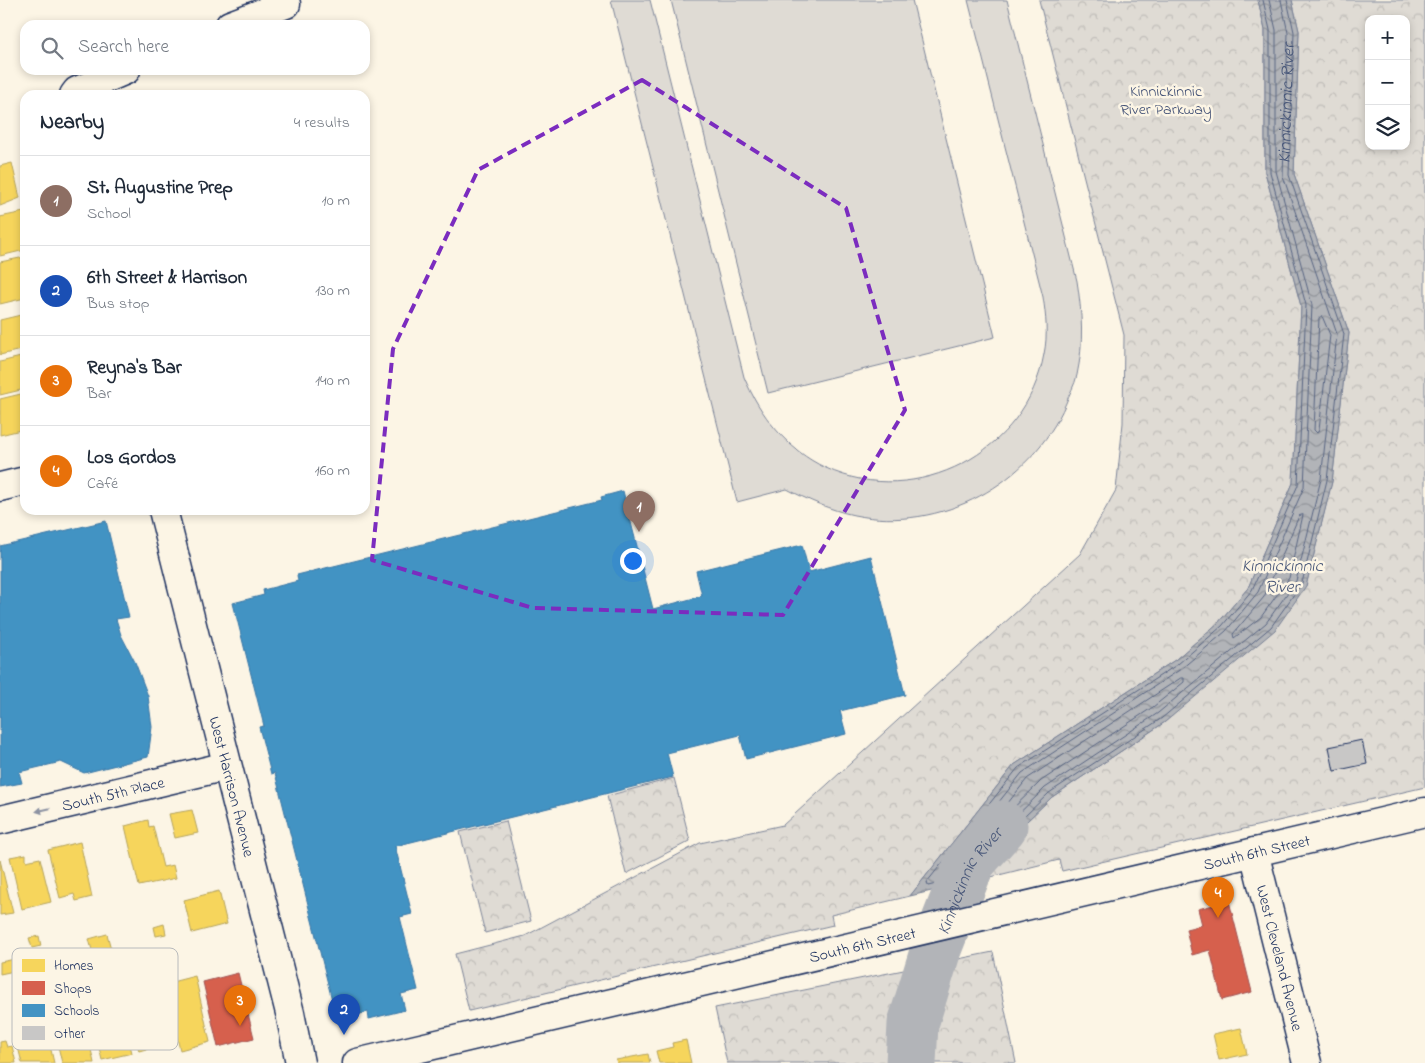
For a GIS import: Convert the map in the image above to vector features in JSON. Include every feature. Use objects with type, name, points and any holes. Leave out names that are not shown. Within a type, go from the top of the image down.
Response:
[{"type":"street","points":[[243,20],[286,4]]},
{"type":"street","points":[[79,90],[114,75]]},
{"type":"street","points":[[0,487],[20,482]]},
{"type":"street","name":"West Harrison Avenue","points":[[164,515],[290,1014],[300,1063]]},
{"type":"street","name":"South 5th Place","points":[[0,820],[227,766]]},
{"type":"street","name":"South 6th Street","points":[[357,1063],[1425,812]]},
{"type":"street","name":"West Cleveland Avenue","points":[[1254,852],[1307,1063]]},
{"type":"highlighted area","points":[[642,80],[846,208],[905,410],[783,615],[533,608],[372,560],[393,349],[478,170]]},
{"type":"green space","points":[[611,0],[650,0],[744,377],[758,405],[776,430],[787,441],[799,452],[826,468],[861,479],[896,482],[930,476],[962,464],[991,444],[1015,419],[1033,389],[1044,354],[1046,326],[1043,297],[968,0],[1007,0],[1077,281],[1082,328],[1077,375],[1066,403],[1050,432],[1030,457],[1006,479],[979,496],[950,509],[919,516],[887,519],[854,515],[836,510],[787,489],[737,502]]},
{"type":"green space","points":[[671,0],[912,0],[995,337],[768,393]]},
{"type":"green space","name":"Kinnickinnic River Parkway","points":[[1039,0],[1258,0],[1265,30],[1265,172],[1301,306],[1293,483],[1248,588],[1218,623],[1175,660],[1014,765],[910,896],[831,915],[833,925],[469,1011],[455,954],[525,936],[700,843],[783,825],[1080,554],[1116,490],[1123,423],[1124,335]]},
{"type":"green space","points":[[1292,0],[1425,0],[1425,787],[1062,871],[1059,860],[983,879],[1002,845],[1052,797],[1165,722],[1306,586],[1332,481],[1349,333],[1294,174],[1299,31]]},
{"type":"green space","points":[[674,778],[690,841],[626,874],[607,796]]},
{"type":"green space","points":[[506,821],[531,921],[485,933],[460,832]]},
{"type":"green space","points":[[993,952],[1016,1063],[727,1063],[715,1008]]},
{"type":"water","name":"Kinnickinnic River","points":[[1258,0],[1292,0],[1299,31],[1294,174],[1349,333],[1332,482],[1306,586],[1275,630],[1165,722],[1052,797],[1002,845],[983,879],[910,896],[1014,765],[1175,660],[1218,623],[1248,588],[1293,483],[1301,306],[1265,172],[1265,30]]},
{"type":"building: Homes","points":[[12,163],[20,198],[0,206],[0,166]]},
{"type":"building: Homes","points":[[20,213],[20,251],[0,256],[0,217]]},
{"type":"building: Homes","points":[[20,258],[20,299],[0,304],[0,262]]},
{"type":"building: Homes","points":[[20,315],[20,350],[0,355],[0,320]]},
{"type":"building: Homes","points":[[20,357],[20,390],[0,395],[0,362]]},
{"type":"building: Homes","points":[[20,394],[20,430],[0,435],[0,399]]},
{"type":"building: Homes","points":[[192,810],[198,833],[175,838],[169,814]]},
{"type":"building: Homes","points":[[148,820],[149,827],[153,826],[163,867],[173,865],[176,878],[139,886],[125,826]]},
{"type":"building: Homes","points":[[80,842],[92,897],[76,901],[74,894],[60,898],[48,850]]},
{"type":"building: Homes","points":[[26,854],[26,861],[40,858],[51,902],[22,909],[10,857]]},
{"type":"building: Homes","points":[[0,860],[13,913],[0,915]]},
{"type":"building: Homes","points":[[219,891],[227,924],[192,933],[184,900]]},
{"type":"building: Homes","points":[[164,924],[166,934],[156,936],[154,927]]},
{"type":"building: Homes","points":[[107,934],[111,948],[91,948],[89,939]]},
{"type":"building: Homes","points":[[39,936],[41,946],[32,948],[29,938]]},
{"type":"building: Homes","points":[[12,960],[12,971],[0,974],[0,962]]},
{"type":"building: Homes","points":[[195,976],[210,1042],[180,1050],[178,1042],[178,980]]},
{"type":"building: Homes","points":[[1241,1028],[1247,1054],[1219,1060],[1213,1034]]},
{"type":"building: Homes","points":[[686,1040],[691,1063],[659,1063],[656,1051],[673,1047],[672,1043]]},
{"type":"building: Homes","points":[[5,1041],[7,1047],[12,1046],[16,1063],[0,1063],[0,1042]]},
{"type":"building: Homes","points":[[19,1050],[51,1050],[54,1063],[22,1063]]},
{"type":"building: Homes","points":[[59,1050],[91,1050],[94,1063],[62,1063]]},
{"type":"building: Homes","points":[[100,1050],[131,1050],[132,1053],[102,1060]]},
{"type":"building: Homes","points":[[648,1054],[650,1063],[617,1063],[616,1060]]},
{"type":"building: Shops","points":[[1229,901],[1252,992],[1222,1000],[1210,950],[1192,955],[1186,929],[1202,925],[1198,909]]},
{"type":"building: Shops","points":[[238,973],[254,1038],[218,1047],[203,982]]},
{"type":"building: Schools","points":[[623,491],[653,609],[702,596],[696,571],[802,545],[809,572],[871,556],[905,695],[840,711],[846,734],[746,759],[740,735],[667,753],[673,777],[395,846],[412,914],[400,917],[418,990],[401,994],[405,1010],[369,1019],[368,1012],[337,1020],[275,773],[271,774],[259,727],[264,726],[233,603],[264,595],[263,590],[298,581],[297,575],[602,500],[601,497]]},
{"type":"building: Schools","points":[[106,521],[129,617],[116,619],[121,635],[135,662],[148,696],[152,727],[148,757],[84,773],[61,762],[19,772],[22,783],[0,787],[0,546]]},
{"type":"building: Other","points":[[1362,740],[1367,764],[1334,771],[1329,747]]},
{"type":"waterway","name":"Kinnickinnic River","points":[[911,1063],[913,1024],[936,949],[970,862],[1002,826]]},
{"type":"place","name":"St. Augustine Prep","points":[[639,532]]},
{"type":"place","name":"Los Gordos","points":[[1218,918]]},
{"type":"place","name":"Reyna's Bar","points":[[240,1026]]},
{"type":"place","name":"6th Street & Harrison","points":[[344,1035]]}]
